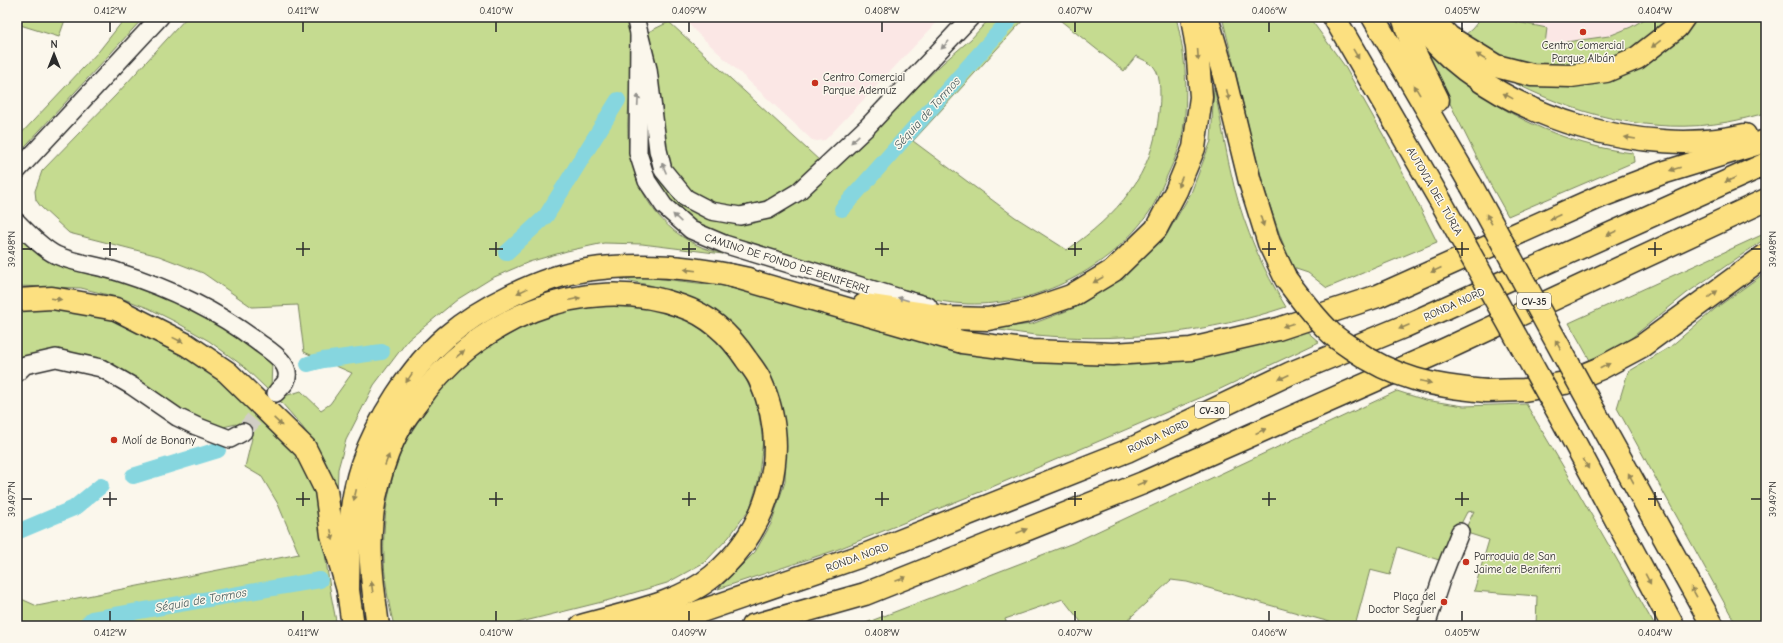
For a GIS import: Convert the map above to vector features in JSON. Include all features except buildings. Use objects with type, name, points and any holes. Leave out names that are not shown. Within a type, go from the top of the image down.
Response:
[{"type":"main road","points":[[348,590],[349,522],[362,465],[385,414],[412,372],[446,337],[487,308],[534,285],[586,270],[650,266],[729,275],[879,309],[951,318],[988,319],[1024,312],[1071,296],[1114,270],[1156,229],[1176,191],[1194,148],[1201,97],[1198,48],[1192,17]]},
{"type":"main road","points":[[1207,17],[1223,72],[1250,182],[1269,243],[1286,279],[1307,307],[1332,334],[1369,360],[1406,378],[1452,388],[1486,391],[1524,390],[1565,383],[1601,368],[1642,346],[1766,255]]},
{"type":"main road","name":"AUTOVIA DEL TÚRIA","points":[[1334,17],[1440,200],[1568,430],[1673,626]]},
{"type":"main road","name":"CV-35","points":[[1373,17],[1471,185],[1713,626]]},
{"type":"main road","points":[[1403,17],[1415,53],[1460,147],[1471,185]]},
{"type":"main road","points":[[1414,17],[1438,46],[1464,68],[1514,100],[1565,123],[1629,138],[1662,142],[1694,142],[1727,138],[1766,129]]},
{"type":"main road","points":[[1430,17],[1449,37],[1496,66],[1532,76],[1571,76],[1606,71],[1637,58],[1677,27],[1684,17]]},
{"type":"main road","points":[[729,275],[962,342],[1032,351],[1113,354],[1191,349],[1278,329],[1378,296],[1599,197],[1662,173],[1766,141]]},
{"type":"main road","name":"RONDA NORD","points":[[647,626],[690,615],[867,554],[1127,451],[1291,373],[1403,327],[1766,164]]},
{"type":"main road","points":[[780,626],[865,594],[1143,483],[1446,349],[1766,200]]},
{"type":"main road","points":[[378,626],[370,574],[370,525],[379,480],[399,428],[428,385],[457,356],[493,329],[540,308],[575,298],[602,294],[641,295],[683,306],[716,325],[737,346],[760,379],[773,418],[776,452],[771,488],[755,526],[736,553],[711,578],[678,598],[581,626]]},
{"type":"main road","points":[[17,300],[52,298],[116,309],[187,345],[227,372],[305,448],[326,490],[332,535],[348,590],[354,626]]},
{"type":"main road","points":[[752,626],[865,594]]},
{"type":"street","points":[[17,171],[160,17]]},
{"type":"street","name":"CAMINO DE FONDO DE BENIFERRI","points":[[635,17],[648,69],[658,150],[664,170],[686,198],[711,211],[740,216],[768,210],[798,192],[867,126],[972,17]]},
{"type":"street","name":"CAMINO DE FONDO DE BENIFERRI","points":[[639,35],[638,153],[647,181],[664,206],[690,230],[724,244],[903,300],[946,310],[1024,312]]},
{"type":"street","points":[[17,222],[28,234],[56,255],[74,261],[117,271],[161,287],[198,304],[235,324],[275,355],[285,366],[288,373],[286,382],[276,393]]},
{"type":"street","points":[[17,373],[25,365],[56,358],[100,368],[132,386],[177,417],[196,426],[230,439],[243,432]]},
{"type":"street","points":[[1426,626],[1441,580],[1460,532]]},
{"type":"shaded area","name":"Centro Comercial Parque Ademuz","points":[[683,17],[942,17],[825,140],[817,141],[812,140],[695,31]]},
{"type":"shaded area","name":"Centro Comercial Parque Albán","points":[[1497,17],[1648,17],[1631,27],[1609,36],[1566,42],[1558,45],[1545,44],[1547,28]]},
{"type":"green space","points":[[17,17],[66,17],[59,37],[17,24]]},
{"type":"green space","points":[[126,17],[144,17],[17,155],[17,138],[99,51]]},
{"type":"green space","points":[[187,17],[627,17],[633,43],[628,135],[630,152],[639,185],[647,200],[668,226],[697,245],[723,254],[642,244],[604,243],[567,251],[529,262],[492,278],[458,299],[408,340],[374,385],[346,440],[338,469],[337,497],[329,470],[316,445],[299,422],[280,401],[285,396],[301,391],[321,410],[330,404],[352,373],[304,352],[298,305],[252,307],[203,273],[159,256],[69,233],[41,207],[36,200],[35,191],[42,171],[116,95]]},
{"type":"green space","points":[[991,17],[1026,17],[913,141],[1015,217],[1067,250],[1102,222],[1117,207],[1130,192],[1141,174],[1149,156],[1155,135],[1159,112],[1160,89],[1157,71],[1150,64],[1136,56],[1124,71],[1056,17],[1176,17],[1184,62],[1186,92],[1182,137],[1175,158],[1150,211],[1134,232],[1093,266],[1070,280],[1045,291],[994,303],[968,304],[927,299],[721,236],[700,226],[675,206],[655,183],[644,150],[647,102],[660,174],[729,221],[823,178],[944,62],[971,39]]},
{"type":"green space","points":[[1222,17],[1309,17],[1344,65],[1390,147],[1437,242],[1327,288],[1308,273],[1293,268],[1270,207],[1261,176]]},
{"type":"green space","points":[[1482,17],[1497,17],[1547,28],[1545,44],[1558,45],[1566,42],[1609,36],[1631,27],[1648,17],[1672,17],[1648,39],[1617,58],[1574,67],[1511,62],[1465,35]]},
{"type":"green space","points":[[1689,17],[1766,17],[1766,113],[1733,121],[1699,126],[1642,124],[1613,119],[1557,102],[1505,78],[1584,79]]},
{"type":"green space","points":[[669,22],[820,161],[804,178],[785,191],[771,198],[741,206],[726,206],[712,203],[698,196],[686,185],[675,172],[667,158],[664,124],[648,32]]},
{"type":"green space","points":[[1423,49],[1474,89],[1515,115],[1534,125],[1573,140],[1593,146],[1633,153],[1634,162],[1508,216],[1490,184]]},
{"type":"green space","points":[[1214,87],[1238,202],[1262,264],[1286,307],[1257,316],[1199,329],[1138,336],[1078,338],[991,329],[1032,324],[1077,307],[1127,274],[1167,234],[1191,193],[1211,141]]},
{"type":"green space","points":[[17,233],[42,257],[66,268],[140,287],[182,304],[247,340],[272,362],[271,387],[268,390],[243,366],[209,341],[148,308],[124,299],[81,288],[17,286]]},
{"type":"green space","points":[[1766,233],[1766,238],[1687,293],[1619,348],[1591,362],[1569,323]]},
{"type":"green space","points":[[1766,272],[1766,626],[1737,626],[1617,408],[1628,372],[1670,347],[1716,308]]},
{"type":"green space","points":[[645,277],[724,286],[1022,358],[1304,329],[1319,342],[1216,391],[985,490],[836,550],[718,589],[755,552],[771,524],[785,482],[786,434],[779,403],[710,310],[684,295],[658,287],[621,279]]},
{"type":"green space","points":[[633,303],[688,320],[717,341],[744,375],[757,403],[763,440],[758,482],[750,508],[729,537],[705,562],[667,583],[606,601],[505,626],[394,626],[389,604],[384,559],[384,536],[389,491],[395,469],[405,444],[415,426],[435,397],[464,366],[498,341],[517,330],[556,314],[576,308],[597,304]]},
{"type":"green space","points":[[28,304],[122,321],[165,339],[230,383],[302,460],[314,479],[337,626],[17,626],[17,597],[37,606],[299,554],[278,504],[262,477],[245,467],[252,438],[236,424],[219,428],[210,428],[139,381],[17,356],[17,305]]},
{"type":"green space","points":[[1397,391],[1425,400],[1464,406],[1526,404],[1655,626],[1536,626],[1537,596],[1474,591],[1489,540],[1464,532],[1474,511],[1467,512],[1442,561],[1398,547],[1390,575],[1370,570],[1355,626],[1344,626],[1187,582],[1171,580],[1121,626],[1084,626],[1063,599],[1005,619],[1008,626],[858,626],[1073,543]]},
{"type":"waterway","name":"Séquia de Tormos","points":[[842,209],[1012,17]]},
{"type":"waterway","points":[[506,253],[546,216],[618,100]]},
{"type":"waterway","points":[[308,364],[323,360],[382,352]]},
{"type":"waterway","points":[[133,476],[218,450]]},
{"type":"waterway","points":[[17,532],[74,508],[101,486]]},
{"type":"waterway","name":"Séquia de Tormos","points":[[85,626],[92,619],[320,580]]},
{"type":"tunnel","points":[[243,432],[271,399]]},
{"type":"place","name":"Centro Comercial Parque Albán","points":[[1583,32]]},
{"type":"place","name":"Centro Comercial Parque Ademuz","points":[[815,83]]},
{"type":"place","name":"Molí de Bonany","points":[[114,440]]},
{"type":"place","name":"Parroquia de San Jaime de Beniferri","points":[[1466,562]]},
{"type":"place","name":"Plaça del Doctor Seguer","points":[[1444,602]]}]
